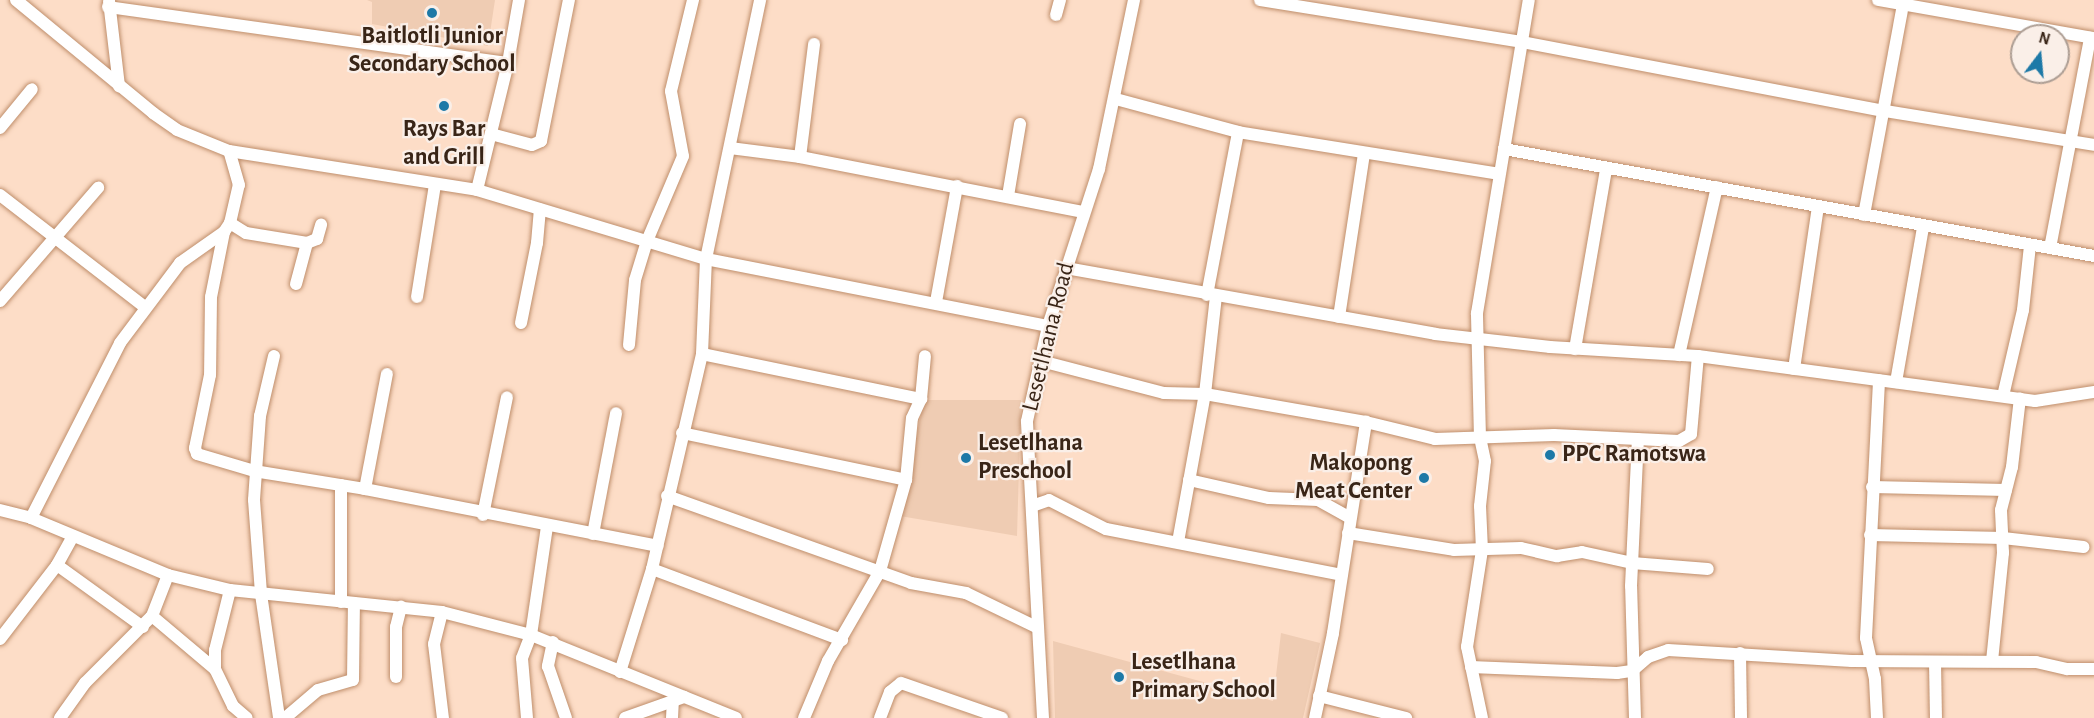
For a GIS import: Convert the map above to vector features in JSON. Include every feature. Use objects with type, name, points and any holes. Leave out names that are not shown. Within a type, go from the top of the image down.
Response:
[{"type":"street","points":[[16,0],[119,86],[177,130],[229,151],[477,190],[706,259],[936,302],[1048,326]]},
{"type":"street","points":[[477,190],[508,63],[519,0]]},
{"type":"street","points":[[491,134],[532,145],[541,141],[569,0]]},
{"type":"street","points":[[629,345],[634,287],[647,241],[684,156],[671,91],[693,0]]},
{"type":"street","points":[[620,672],[652,569],[667,496],[702,354],[706,259],[760,0]]},
{"type":"street","points":[[1056,15],[1060,0]]},
{"type":"street","name":"Lesetlhana Road","points":[[1043,718],[1028,421],[1032,388],[1041,361],[1048,326],[1116,99],[1134,0]]},
{"type":"street","points":[[1260,0],[1522,42],[1885,111],[2094,145]]},
{"type":"street","points":[[1482,718],[1467,647],[1482,550],[1480,506],[1485,461],[1480,438],[1478,302],[1529,0]]},
{"type":"street","points":[[1878,0],[2092,38],[2050,248]]},
{"type":"street","points":[[119,86],[109,3],[508,63]]},
{"type":"street","points":[[1864,215],[1903,4]]},
{"type":"street","points":[[800,157],[814,44]]},
{"type":"street","points":[[0,128],[32,89]]},
{"type":"street","points":[[1116,99],[1238,132],[1499,174]]},
{"type":"street","points":[[1008,196],[1020,124]]},
{"type":"street","points":[[1178,543],[1205,394],[1212,296],[1238,132]]},
{"type":"street","points":[[730,148],[800,157],[1084,212]]},
{"type":"street","points":[[1504,150],[2094,256]]},
{"type":"street","points":[[229,151],[239,185],[211,297],[210,375],[195,451],[205,458],[254,471],[365,489],[483,515],[657,546]]},
{"type":"street","points":[[1339,317],[1364,154]]},
{"type":"street","points":[[1575,349],[1606,170]]},
{"type":"street","points":[[417,297],[435,184]]},
{"type":"street","points":[[936,302],[957,186]]},
{"type":"street","points":[[0,301],[98,188]]},
{"type":"street","points":[[1679,355],[1717,188]]},
{"type":"street","points":[[0,195],[53,240],[145,307]]},
{"type":"street","points":[[1794,369],[1818,207]]},
{"type":"street","points":[[521,323],[537,243],[540,209]]},
{"type":"street","points":[[227,228],[307,243],[317,239],[321,225]]},
{"type":"street","points":[[1896,382],[1923,227]]},
{"type":"street","points":[[32,518],[120,343],[180,263],[227,228]]},
{"type":"street","points":[[296,284],[307,243]]},
{"type":"street","points":[[2003,396],[2023,310],[2030,246]]},
{"type":"street","points":[[1066,268],[1212,296],[1435,334],[1477,336],[1515,344],[1698,356],[2047,401],[2094,392]]},
{"type":"street","points":[[702,354],[921,399]]},
{"type":"street","points":[[274,356],[260,416],[254,471],[261,594],[279,718]]},
{"type":"street","points":[[804,718],[828,661],[880,571],[906,480],[912,418],[921,399],[925,356]]},
{"type":"street","points":[[1041,361],[1164,393],[1205,394],[1366,422],[1435,439],[1554,435],[1638,439],[1689,438],[1698,356]]},
{"type":"street","points":[[365,489],[387,374]]},
{"type":"street","points":[[1877,718],[1875,679],[1869,661],[1866,638],[1879,380]]},
{"type":"street","points":[[483,515],[507,397]]},
{"type":"street","points":[[1992,661],[2003,538],[2001,510],[2020,398]]},
{"type":"street","points":[[593,534],[616,413]]},
{"type":"street","points":[[1315,718],[1342,575],[1366,422]]},
{"type":"street","points":[[682,433],[906,480]]},
{"type":"street","points":[[1635,718],[1632,671],[1632,563],[1638,439]]},
{"type":"street","points":[[1190,480],[1269,498],[1318,500],[1350,518]]},
{"type":"street","points":[[285,718],[318,690],[353,680],[341,485]]},
{"type":"street","points":[[1872,487],[2006,490]]},
{"type":"street","points":[[667,496],[920,585],[966,593],[1038,628]]},
{"type":"street","points":[[1032,506],[1049,500],[1090,524],[1342,575]]},
{"type":"street","points":[[0,510],[32,518],[168,575],[230,590],[442,612],[531,635],[553,642],[678,699],[736,718]]},
{"type":"street","points":[[527,718],[522,658],[531,635],[547,526]]},
{"type":"street","points":[[1348,533],[1417,546],[1482,550],[1521,548],[1557,556],[1585,552],[1632,563],[1708,568]]},
{"type":"street","points":[[0,639],[57,565],[73,536]]},
{"type":"street","points":[[1870,536],[2003,538],[2083,547]]},
{"type":"street","points":[[57,565],[143,627]]},
{"type":"street","points":[[652,569],[842,640]]},
{"type":"street","points":[[60,718],[86,683],[152,616],[168,575]]},
{"type":"street","points":[[215,669],[215,650],[230,590]]},
{"type":"street","points":[[396,677],[396,627],[401,607]]},
{"type":"street","points":[[442,612],[434,644],[443,718]]},
{"type":"street","points":[[152,616],[215,669],[233,706],[247,718]]},
{"type":"street","points":[[553,642],[548,666],[566,718]]},
{"type":"street","points":[[1472,667],[1603,674],[1632,671],[1648,657],[1668,650],[1869,661],[1992,661],[2094,669]]},
{"type":"street","points":[[1740,653],[1741,718]]},
{"type":"street","points":[[1935,662],[1936,718]]},
{"type":"street","points":[[880,718],[890,692],[901,683],[1002,718]]},
{"type":"street","points":[[1319,696],[1406,718]]},
{"type":"street","points":[[625,718],[678,699]]},
{"type":"street","points":[[672,718],[678,699]]},
{"type":"shaded area","name":"Baitlotli Junior Secondary School","points":[[367,0],[495,0],[488,46],[372,24],[372,2]]},
{"type":"shaded area","name":"Lesetlhana Preschool","points":[[924,400],[1021,400],[1017,536],[900,516]]},
{"type":"shaded area","name":"Lesetlhana Primary School","points":[[1281,633],[1320,643],[1303,718],[1055,718],[1053,641],[1273,701]]},
{"type":"place","name":"Baitlotli Junior Secondary School","points":[[432,13]]},
{"type":"place","name":"Rays Bar and Grill","points":[[444,106]]},
{"type":"place","name":"PPC Ramotswa","points":[[1550,455]]},
{"type":"place","name":"Lesetlhana Preschool","points":[[966,458]]},
{"type":"place","name":"Makopong Meat Center","points":[[1424,478]]},
{"type":"place","name":"Lesetlhana Primary School","points":[[1119,677]]}]
